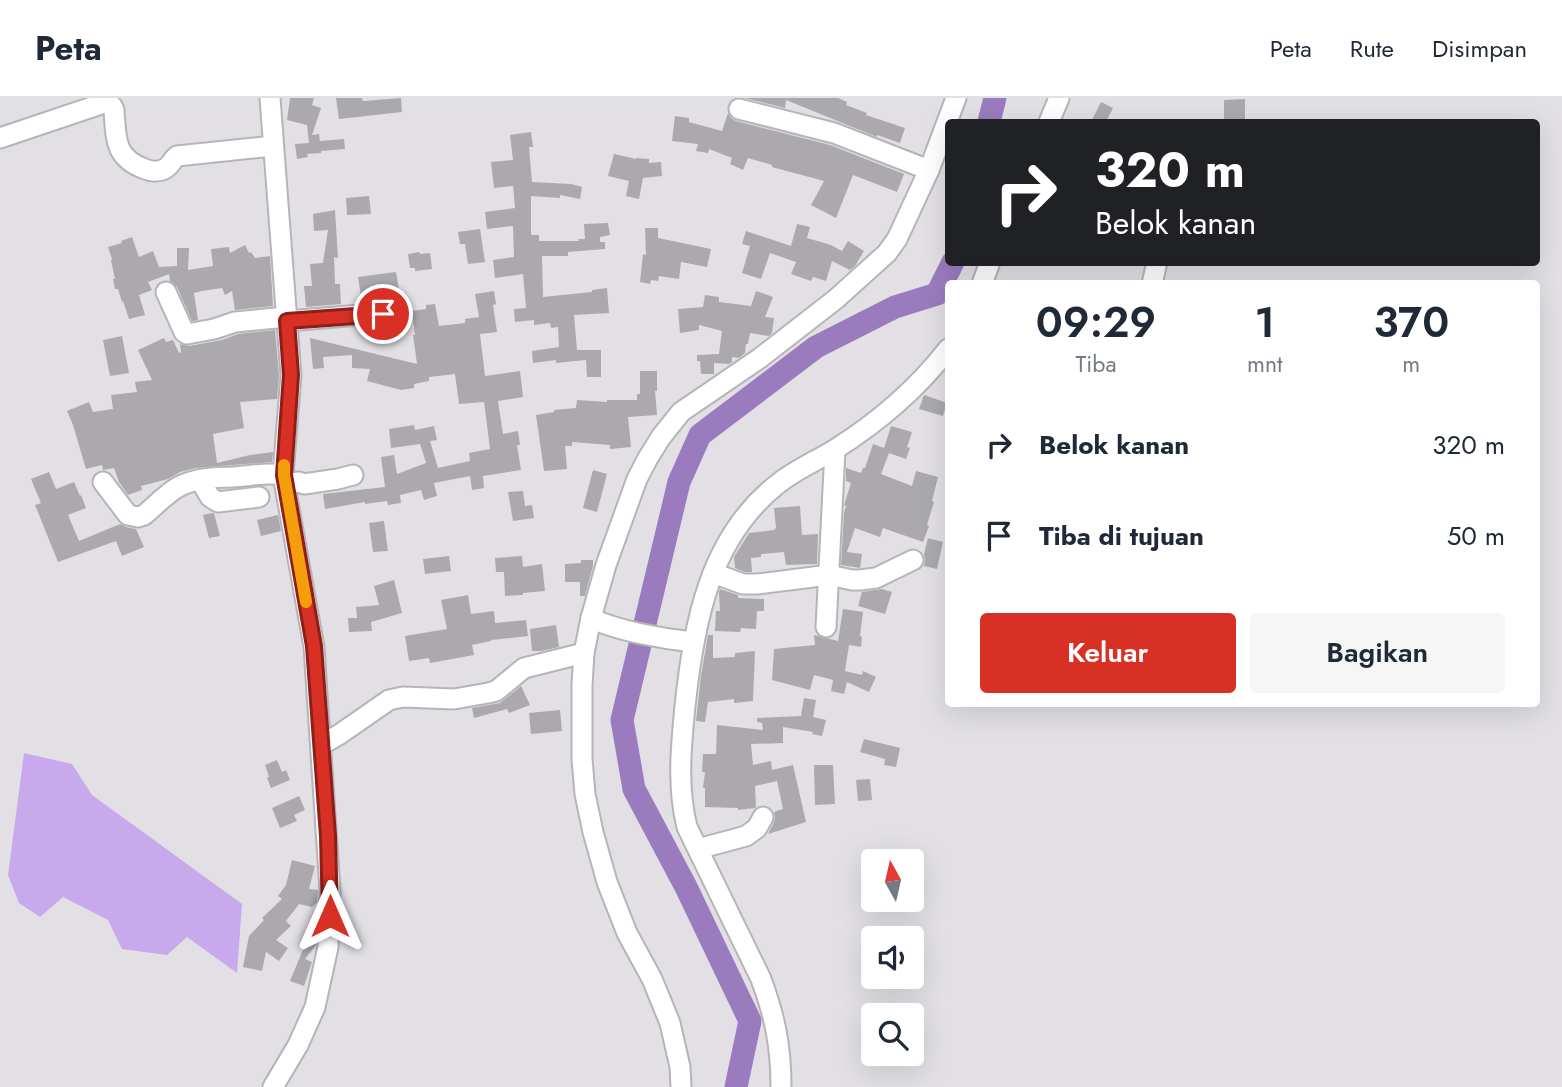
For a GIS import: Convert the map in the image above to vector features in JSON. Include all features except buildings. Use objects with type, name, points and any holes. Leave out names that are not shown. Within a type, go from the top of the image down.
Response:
[{"type":"street","points":[[270,98],[291,375],[289,481],[330,740],[328,947],[315,1007],[298,1045],[273,1087]]},
{"type":"street","points":[[949,119],[957,98]]},
{"type":"street","points":[[1050,119],[1059,98]]},
{"type":"street","points":[[0,138],[107,102],[114,110],[117,140],[122,154],[133,163],[154,172],[164,170],[177,156],[273,146]]},
{"type":"street","points":[[739,109],[834,133],[929,170]]},
{"type":"street","points":[[681,1087],[680,1067],[670,1023],[607,882],[585,793],[582,759],[584,653],[597,621],[606,565],[637,479],[661,437],[681,411],[760,358],[879,262],[897,239],[945,129]]},
{"type":"street","points":[[166,292],[187,334],[235,322],[397,312]]},
{"type":"street","points":[[782,1087],[781,1061],[770,1002],[687,827],[682,806],[680,749],[693,642],[713,573],[728,539],[750,509],[780,482],[864,430],[924,378],[945,353]]},
{"type":"street","points":[[826,627],[835,450]]},
{"type":"street","points":[[103,482],[128,515],[138,517],[177,487],[210,477],[270,473],[304,484],[353,475]]},
{"type":"street","points":[[200,480],[210,498],[218,502],[259,497]]},
{"type":"street","points":[[713,573],[743,584],[829,575],[852,580],[876,578],[913,561]]},
{"type":"street","points":[[597,621],[671,640],[693,642]]},
{"type":"street","points":[[330,740],[397,697],[454,699],[488,693],[496,691],[524,668],[584,653]]},
{"type":"street","points":[[698,849],[746,836],[757,828],[764,817]]},
{"type":"shaded area","points":[[24,753],[72,764],[92,795],[242,904],[237,973],[187,937],[167,955],[122,949],[108,920],[63,897],[40,917],[19,903],[8,875]]},
{"type":"waterway","points":[[990,119],[995,98]]},
{"type":"waterway","points":[[736,1087],[750,1021],[686,887],[634,789],[622,720],[679,482],[700,435],[816,347],[895,307],[937,294],[951,266]]},
{"type":"slow traffic","points":[[284,465],[306,602]]},
{"type":"route","points":[[330,916],[328,836],[314,646],[284,475],[291,375],[287,321],[383,314]]}]
